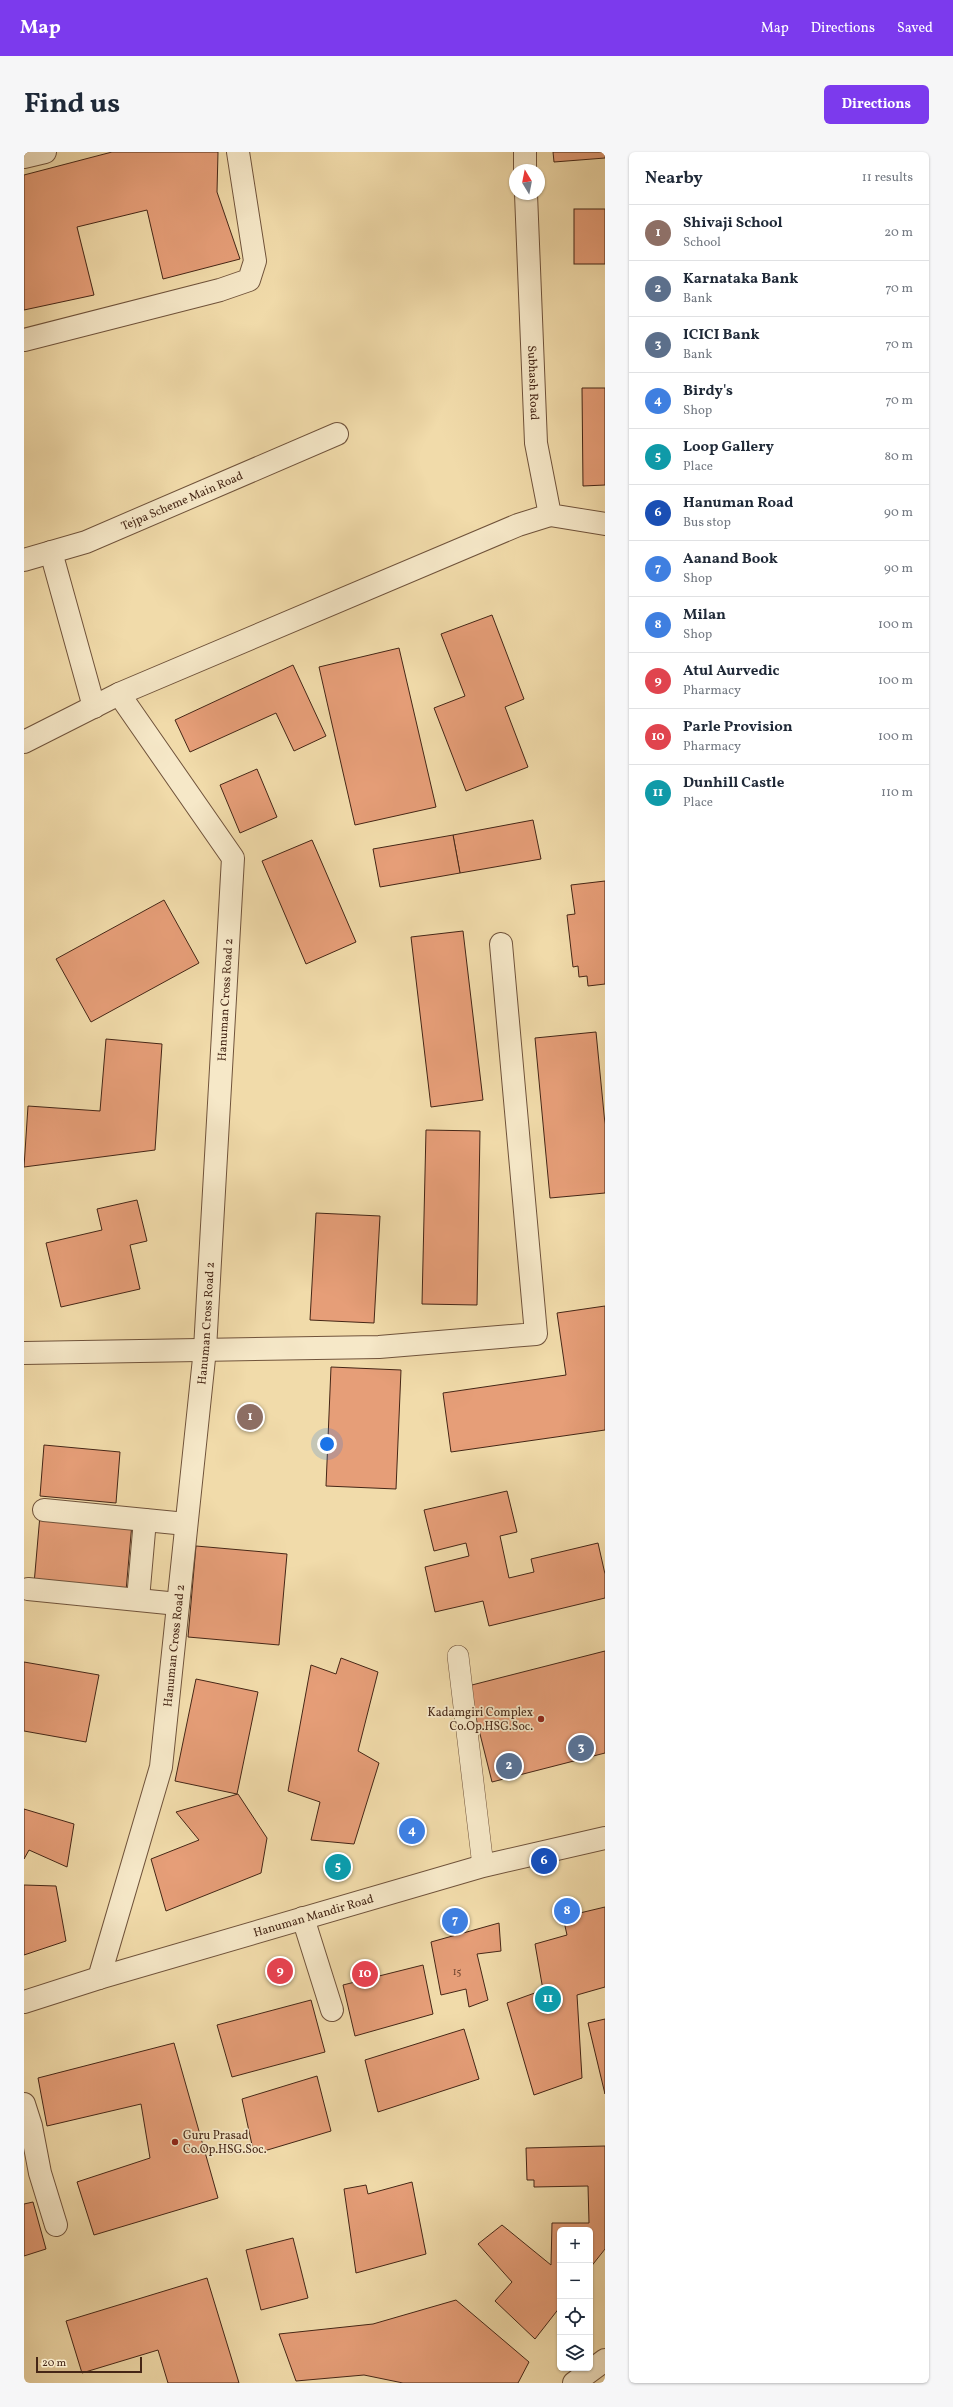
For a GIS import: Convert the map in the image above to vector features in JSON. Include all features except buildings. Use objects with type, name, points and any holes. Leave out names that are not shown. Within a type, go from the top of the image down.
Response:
[{"type":"street","points":[[24,157],[45,152]]},
{"type":"street","points":[[24,340],[220,290],[249,280],[255,261],[238,152]]},
{"type":"street","points":[[525,152],[525,164]]},
{"type":"street","name":"Subhash Road","points":[[526,200],[536,443],[550,515]]},
{"type":"street","name":"Tejpa Scheme Main Road","points":[[24,560],[86,542],[337,434]]},
{"type":"street","points":[[24,742],[119,694],[518,525],[550,515],[605,524]]},
{"type":"street","points":[[51,552],[94,706]]},
{"type":"street","name":"Hanuman Cross Road 2","points":[[99,1978],[161,1767],[205,1349],[233,858],[119,694]]},
{"type":"street","points":[[24,1353],[379,1347],[536,1334],[501,944]]},
{"type":"street","points":[[44,1510],[186,1524]]},
{"type":"street","points":[[138,1599],[145,1520]]},
{"type":"street","points":[[28,1589],[178,1604]]},
{"type":"street","name":"Hanuman Mandir Road","points":[[24,2002],[99,1978],[483,1866],[605,1838]]},
{"type":"street","points":[[303,1918],[332,2010]]},
{"type":"street","points":[[24,2104],[31,2126],[40,2174],[56,2225]]},
{"type":"street","points":[[574,2383],[605,2360]]},
{"type":"lane","points":[[458,1656],[483,1866]]},
{"type":"place","name":"Shivaji School","points":[[250,1417]]},
{"type":"place","name":"Kadamgiri Complex Co.Op.HSG.Soc.","points":[[541,1719]]},
{"type":"place","name":"ICICI Bank","points":[[581,1748]]},
{"type":"place","name":"Karnataka Bank","points":[[509,1766]]},
{"type":"place","name":"Birdy's","points":[[412,1831]]},
{"type":"place","name":"Hanuman Road","points":[[544,1861]]},
{"type":"place","name":"Loop Gallery","points":[[338,1867]]},
{"type":"place","name":"Milan","points":[[567,1911]]},
{"type":"place","name":"Aanand Book","points":[[455,1921]]},
{"type":"place","name":"Atul Aurvedic","points":[[280,1971]]},
{"type":"place","name":"Parle Provision","points":[[365,1974]]},
{"type":"place","name":"Dunhill Castle","points":[[548,1999]]},
{"type":"place","name":"Guru Prasad Co.Op.HSG.Soc.","points":[[175,2142]]}]
